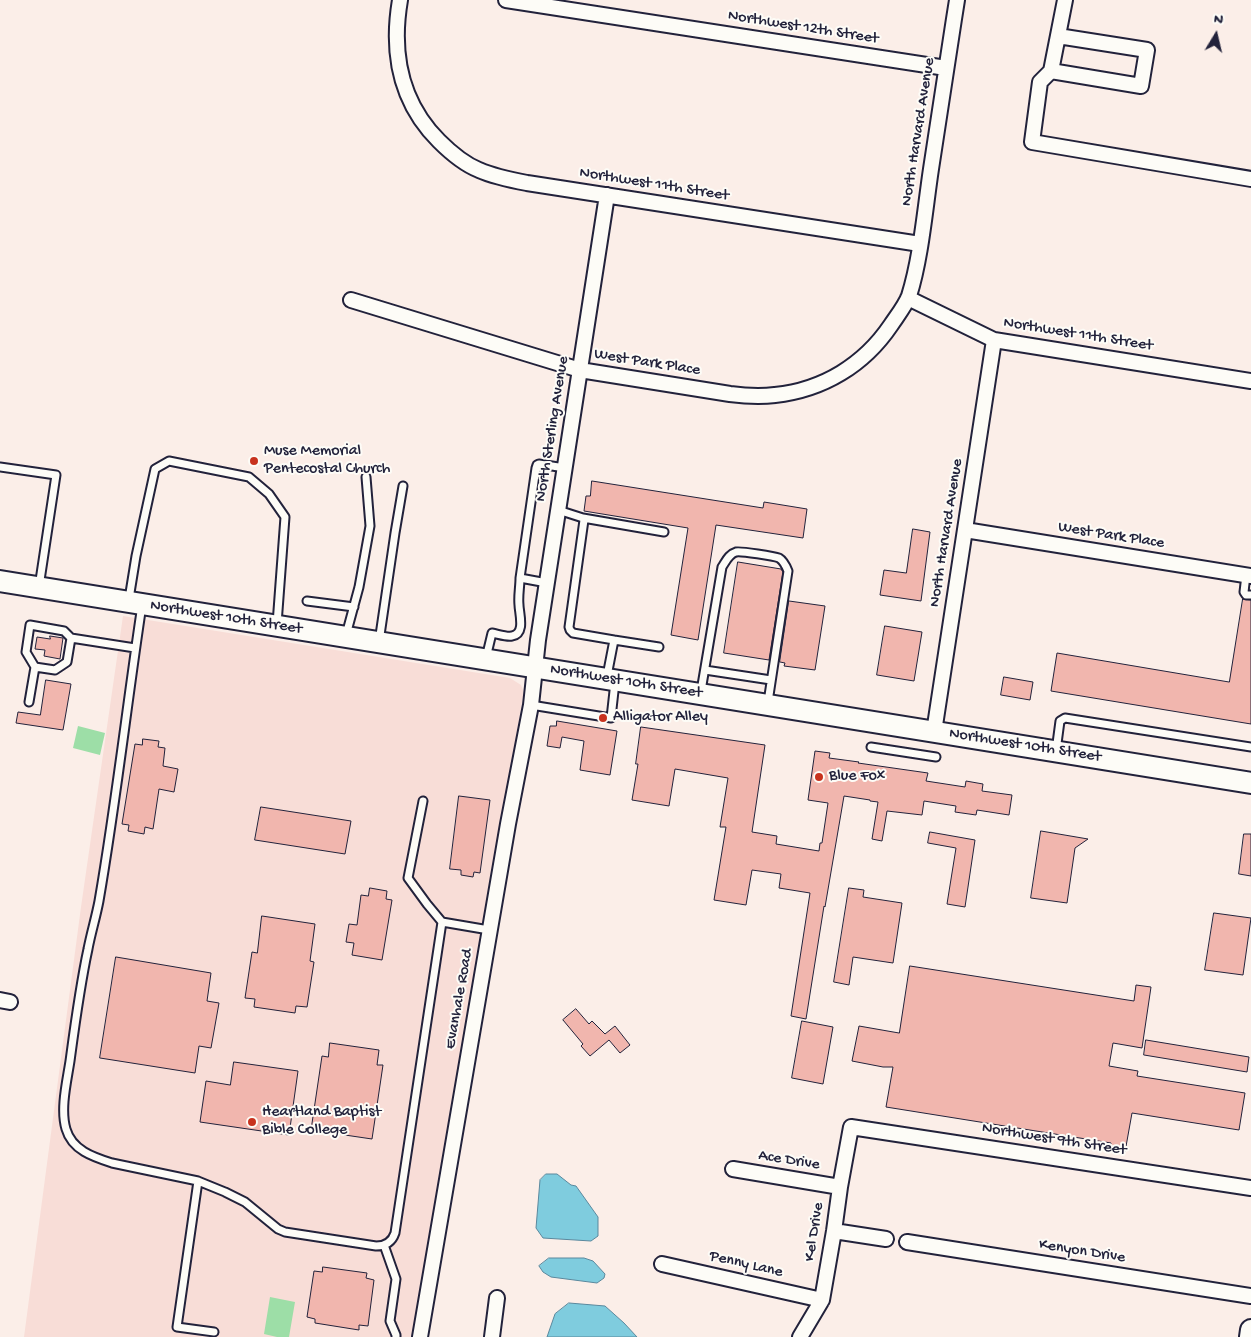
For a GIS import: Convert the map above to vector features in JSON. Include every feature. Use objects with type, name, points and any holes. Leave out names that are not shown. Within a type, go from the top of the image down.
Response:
[{"type":"main road","name":"Northwest 10th Street","points":[[0,581],[1251,783]]},
{"type":"main road","points":[[1250,1337],[1251,1330]]},
{"type":"street","name":"Northwest 11th Street","points":[[400,0],[397,17],[398,59],[406,93],[429,131],[458,158],[479,170],[501,178],[528,183],[920,244]]},
{"type":"street","name":"Northwest 12th Street","points":[[506,0],[946,68]]},
{"type":"street","name":"North Harvard Avenue","points":[[908,298],[920,244],[957,0]]},
{"type":"street","points":[[1065,0],[1052,71],[1040,82],[1032,142],[1251,179]]},
{"type":"street","points":[[1052,71],[1141,86],[1147,50],[1058,36]]},
{"type":"street","name":"North Sterling Avenue","points":[[535,668],[607,195]]},
{"type":"street","name":"Northwest 11th Street","points":[[908,298],[994,340],[1251,381]]},
{"type":"street","name":"West Park Place","points":[[351,300],[580,370],[745,396],[775,396],[796,392],[818,384],[852,367],[869,353],[883,337],[908,298]]},
{"type":"street","name":"North Harvard Avenue","points":[[934,732],[994,340]]},
{"type":"street","name":"West Park Place","points":[[965,530],[1248,576]]},
{"type":"street","name":"Evanhale Road","points":[[420,1337],[489,930],[531,705],[535,668]]},
{"type":"street","name":"Kel Drive","points":[[800,1337],[822,1300],[851,1126]]},
{"type":"street","name":"Northwest 9th Street","points":[[851,1126],[1251,1188]]},
{"type":"street","name":"Ace Drive","points":[[733,1170],[840,1187]]},
{"type":"street","points":[[834,1231],[886,1239]]},
{"type":"street","name":"Kenyon Drive","points":[[907,1242],[1251,1296]]},
{"type":"street","name":"Penny Lane","points":[[662,1264],[822,1300]]},
{"type":"street","points":[[492,1337],[497,1298]]},
{"type":"lane","points":[[277,627],[285,517],[269,494],[249,477],[169,461],[155,469],[136,556],[135,648],[100,893],[87,950],[67,1080],[64,1119],[70,1138],[83,1152],[90,1156],[112,1163],[198,1181],[225,1192],[245,1202],[278,1229],[285,1232],[376,1246],[384,1245],[391,1241],[395,1233],[442,922]]},
{"type":"lane","points":[[486,660],[492,633],[512,636],[519,630],[521,620],[519,607],[520,578],[537,465],[565,468]]},
{"type":"lane","points":[[0,467],[56,475],[39,588]]},
{"type":"lane","points":[[346,638],[359,586],[370,526],[366,477]]},
{"type":"lane","points":[[379,643],[403,486]]},
{"type":"lane","points":[[558,510],[583,518],[664,532]]},
{"type":"lane","points":[[583,518],[570,630],[614,640],[660,647]]},
{"type":"lane","points":[[701,694],[722,567],[729,557],[736,552],[745,552],[779,558],[788,571],[767,705]]},
{"type":"lane","points":[[1248,576],[1244,592],[1246,595],[1251,596]]},
{"type":"lane","points":[[520,578],[547,583]]},
{"type":"lane","points":[[307,600],[354,607]]},
{"type":"lane","points":[[29,702],[35,667],[26,652],[30,626],[64,631],[70,638],[135,648]]},
{"type":"lane","points":[[35,667],[55,670],[67,662],[70,638]]},
{"type":"lane","points":[[531,705],[611,718],[614,640]]},
{"type":"lane","points":[[705,670],[771,680]]},
{"type":"lane","points":[[1056,751],[1060,722],[1064,718],[1251,747]]},
{"type":"lane","points":[[871,747],[936,757]]},
{"type":"lane","points":[[423,800],[408,878],[442,922],[489,930]]},
{"type":"lane","points":[[198,1181],[177,1327],[214,1332]]},
{"type":"lane","points":[[384,1245],[396,1279],[390,1321],[396,1337]]},
{"type":"shaded area","name":"Heartland Baptist Bible College","points":[[123,616],[510,678],[521,685],[523,696],[416,1337],[24,1337],[81,907]]},
{"type":"green space","points":[[78,726],[105,733],[100,755],[73,748]]},
{"type":"green space","points":[[270,1297],[295,1302],[289,1337],[264,1334]]},
{"type":"water","points":[[546,1174],[557,1174],[571,1185],[576,1186],[598,1217],[598,1236],[591,1241],[543,1238],[536,1228],[540,1180]]},
{"type":"water","points":[[549,1258],[584,1258],[593,1261],[605,1274],[604,1278],[597,1283],[551,1277],[543,1272],[539,1266]]},
{"type":"water","points":[[569,1303],[605,1306],[637,1337],[547,1337],[555,1314]]},
{"type":"building","points":[[592,481],[763,508],[764,502],[807,509],[803,538],[716,525],[698,640],[671,635],[688,528],[584,511],[586,496],[590,496]]},
{"type":"building","points":[[913,529],[930,532],[921,601],[880,595],[884,570],[906,573]]},
{"type":"building","points":[[738,562],[781,569],[783,572],[769,660],[724,653]]},
{"type":"building","points":[[1243,599],[1251,600],[1251,724],[1051,691],[1057,653],[1229,682]]},
{"type":"building","points":[[789,601],[825,606],[815,670],[784,666],[785,663],[780,662]]},
{"type":"building","points":[[885,626],[922,632],[914,681],[877,675]]},
{"type":"building","points":[[50,636],[63,638],[60,659],[44,656],[45,650],[35,649],[37,637],[50,639]]},
{"type":"building","points":[[1004,677],[1033,682],[1030,700],[1001,695]]},
{"type":"building","points":[[46,680],[71,684],[63,730],[16,723],[18,712],[40,715]]},
{"type":"building","points":[[557,721],[617,731],[610,775],[580,770],[584,741],[562,737],[560,748],[547,746],[550,726],[556,726]]},
{"type":"building","points":[[641,727],[765,745],[752,832],[777,836],[776,844],[819,851],[828,803],[808,800],[815,751],[830,753],[829,758],[928,773],[926,781],[965,787],[966,781],[983,784],[982,791],[1012,795],[1009,815],[977,810],[976,815],[955,812],[956,806],[924,801],[922,815],[887,811],[882,841],[872,839],[878,802],[844,796],[806,1019],[791,1016],[810,893],[779,888],[781,874],[752,870],[746,905],[714,900],[726,827],[720,827],[728,778],[675,769],[669,806],[632,800],[638,764],[636,764]]},
{"type":"building","points":[[143,739],[159,741],[158,747],[165,748],[163,766],[178,769],[174,792],[159,789],[153,829],[145,827],[144,834],[128,831],[129,825],[122,824],[135,744],[142,745]]},
{"type":"building","points":[[459,796],[490,800],[480,873],[474,872],[473,877],[461,875],[461,870],[450,869]]},
{"type":"building","points":[[261,807],[351,821],[345,854],[255,840]]},
{"type":"building","points":[[1041,831],[1088,839],[1075,848],[1067,903],[1031,898]]},
{"type":"building","points":[[930,832],[975,840],[965,907],[947,904],[956,848],[928,843]]},
{"type":"building","points":[[1244,834],[1251,834],[1251,876],[1239,874]]},
{"type":"building","points":[[370,888],[387,891],[386,899],[392,900],[382,960],[352,955],[354,943],[346,942],[349,924],[357,925],[361,895],[368,896]]},
{"type":"building","points":[[849,888],[864,890],[863,897],[902,903],[893,963],[853,957],[849,985],[834,982]]},
{"type":"building","points":[[1214,913],[1251,918],[1243,975],[1205,970]]},
{"type":"building","points":[[262,916],[315,924],[310,961],[314,962],[307,1007],[296,1006],[295,1013],[254,1007],[255,999],[245,998],[252,952],[257,953]]},
{"type":"building","points":[[116,957],[211,973],[207,1001],[219,1003],[211,1048],[199,1046],[195,1073],[100,1058]]},
{"type":"building","points":[[910,966],[1134,1001],[1136,985],[1151,987],[1142,1048],[1113,1043],[1109,1066],[1138,1071],[1137,1076],[1245,1093],[1239,1130],[1132,1113],[1125,1152],[1110,1149],[1111,1143],[886,1107],[893,1067],[852,1061],[859,1026],[899,1033]]},
{"type":"building","points":[[576,1009],[589,1024],[592,1021],[605,1034],[615,1026],[630,1045],[620,1053],[609,1040],[590,1056],[581,1046],[583,1044],[563,1020]]},
{"type":"building","points":[[802,1021],[833,1027],[823,1084],[792,1078]]},
{"type":"building","points":[[1146,1040],[1249,1057],[1247,1072],[1144,1055]]},
{"type":"building","points":[[330,1043],[379,1050],[377,1065],[383,1065],[372,1139],[311,1130],[322,1056],[328,1057]]},
{"type":"building","points":[[234,1062],[298,1071],[289,1135],[200,1122],[206,1081],[230,1085]]},
{"type":"building","points":[[323,1267],[367,1273],[366,1278],[374,1280],[368,1326],[359,1325],[359,1330],[315,1323],[315,1319],[307,1317],[314,1271],[322,1272]]},
{"type":"place","name":"Muse Memorial Pentecostal Church","points":[[254,461]]},
{"type":"place","name":"Alligator Alley","points":[[603,718]]},
{"type":"place","name":"Blue Fox","points":[[819,777]]},
{"type":"place","name":"Heartland Baptist Bible College","points":[[252,1122]]}]
